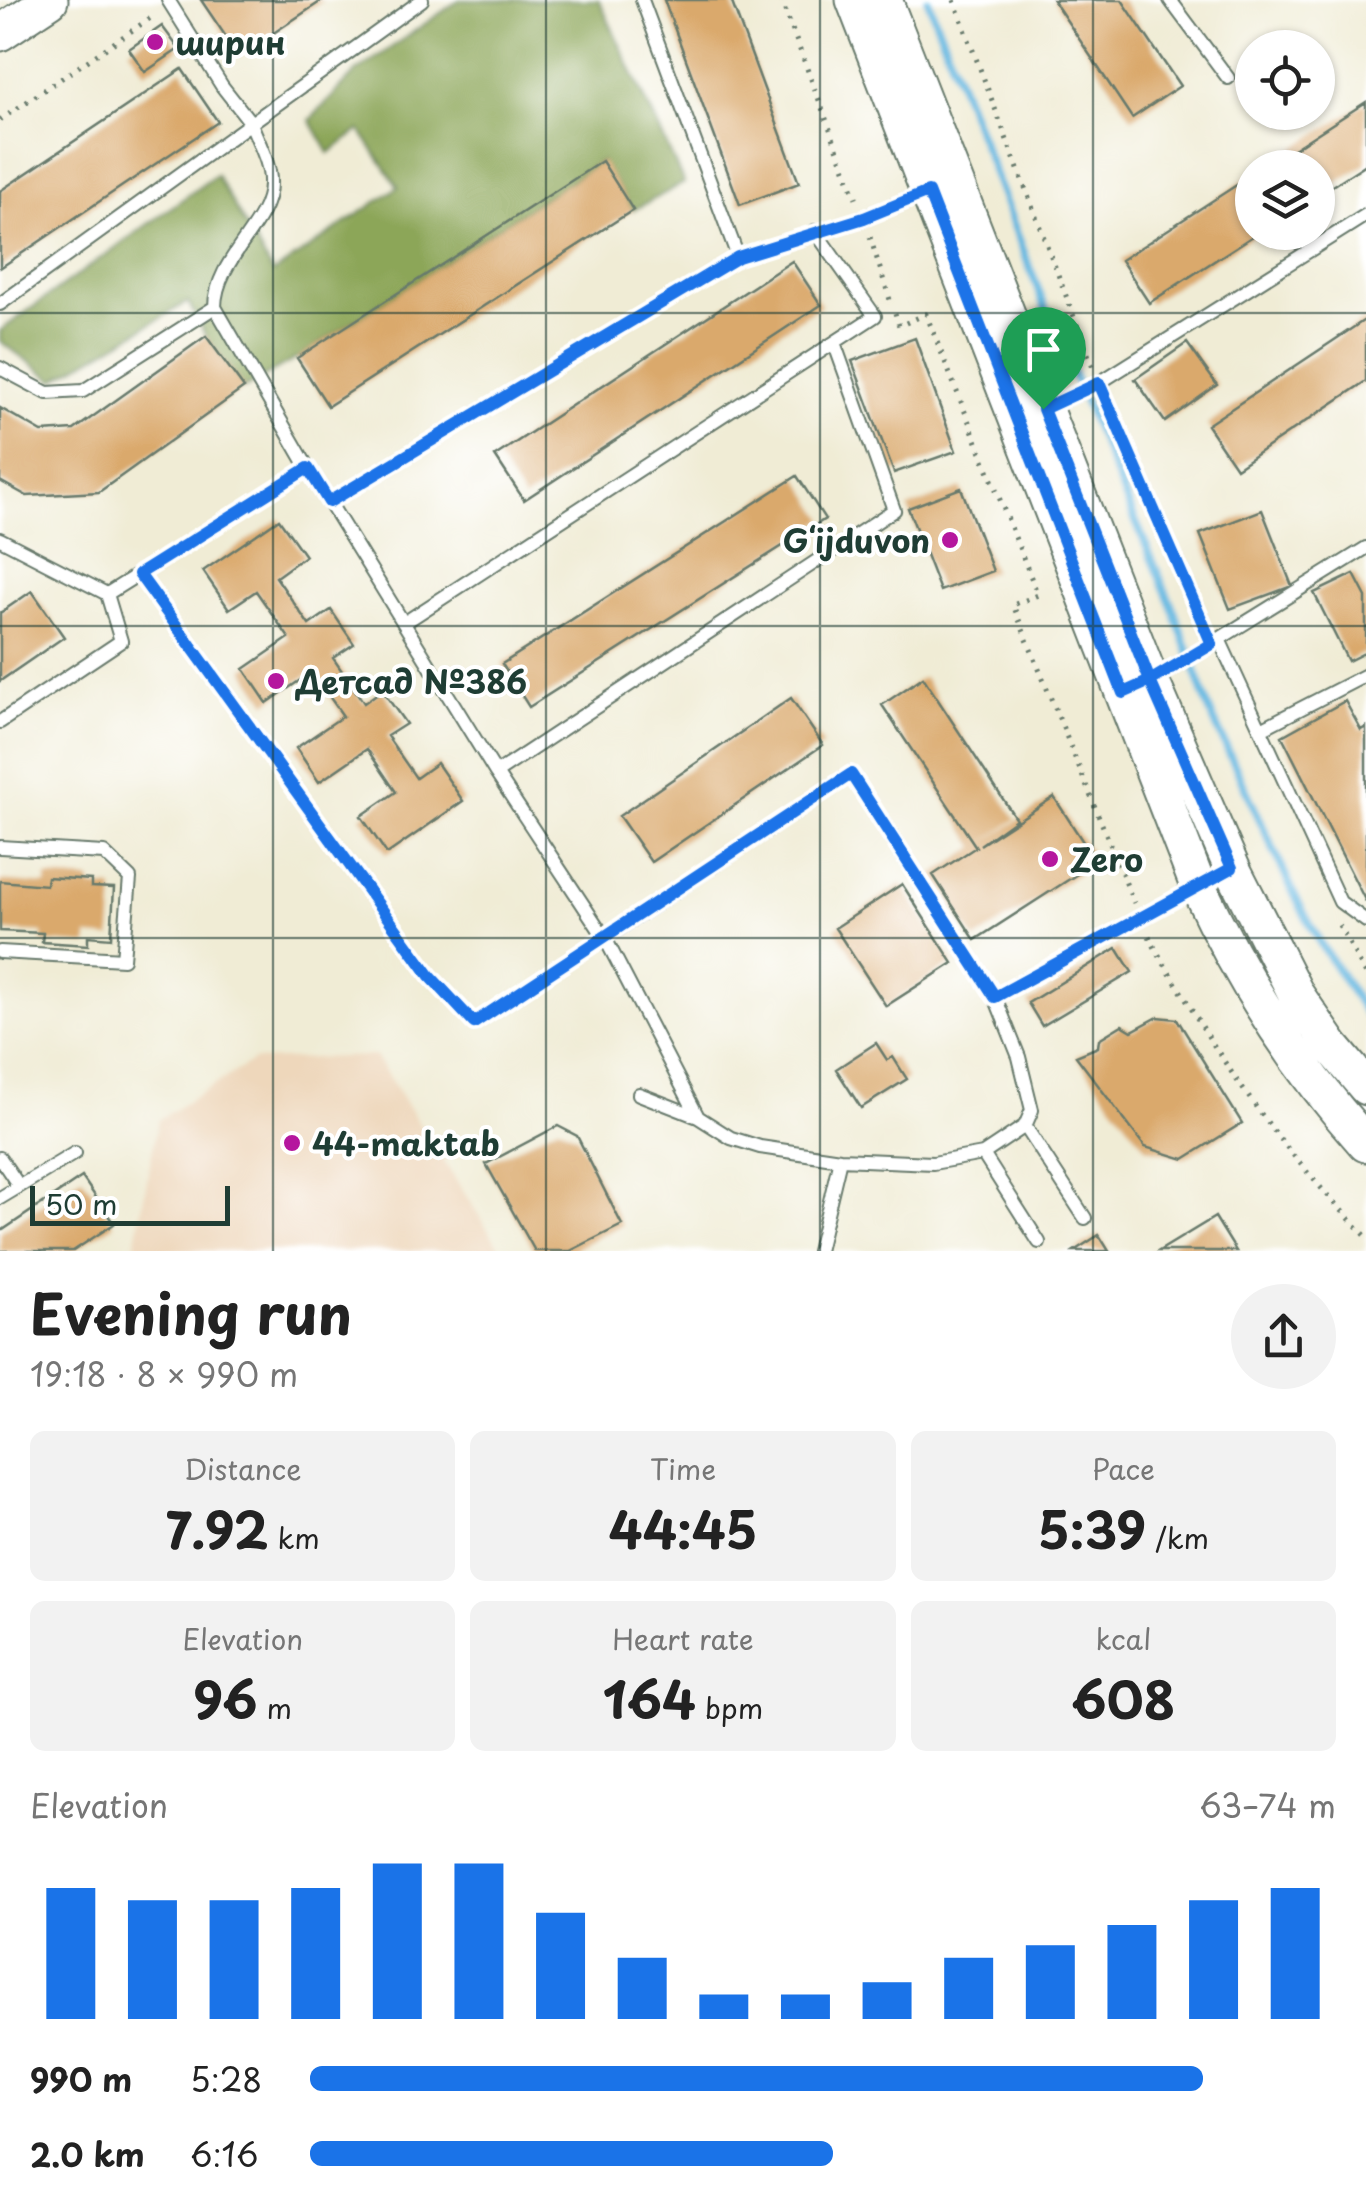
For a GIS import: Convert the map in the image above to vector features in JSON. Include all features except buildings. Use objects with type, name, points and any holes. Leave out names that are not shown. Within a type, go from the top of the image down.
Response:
[{"type":"main road","points":[[0,33],[50,0]]},
{"type":"main road","points":[[854,0],[928,192],[1137,687],[1298,996],[1332,1047],[1366,1087]]},
{"type":"main road","points":[[884,0],[1056,404],[1198,886],[1273,1024],[1366,1144]]},
{"type":"lane","points":[[0,304],[422,0]]},
{"type":"lane","points":[[642,0],[738,257]]},
{"type":"lane","points":[[1170,0],[1228,78]]},
{"type":"lane","points":[[170,2],[222,86],[251,123],[269,172],[271,189],[265,205],[220,278],[214,307],[496,773],[605,938],[698,1117]]},
{"type":"lane","points":[[329,502],[738,257],[864,218],[928,192]]},
{"type":"lane","points":[[1056,404],[1095,385],[1366,215]]},
{"type":"lane","points":[[404,624],[835,346],[875,316],[815,231]]},
{"type":"lane","points":[[0,368],[46,393],[82,391],[214,307]]},
{"type":"lane","points":[[496,773],[894,510],[835,346]]},
{"type":"lane","points":[[107,594],[308,468]]},
{"type":"lane","points":[[0,538],[107,594],[121,641],[0,722]]},
{"type":"lane","points":[[1137,687],[1366,548]]},
{"type":"lane","points":[[1216,642],[1261,729],[1340,902],[1366,922]]},
{"type":"lane","points":[[1261,729],[1366,676]]},
{"type":"lane","points":[[605,938],[851,774],[995,997],[1032,1110],[1026,1126],[982,1154],[933,1163],[840,1160],[760,1148],[731,1138],[698,1117],[638,1094]]},
{"type":"lane","points":[[0,847],[104,853],[130,878],[123,959],[0,952]]},
{"type":"lane","points":[[995,997],[1232,868]]},
{"type":"lane","points":[[1026,1126],[1085,1218]]},
{"type":"lane","points":[[0,1198],[75,1153]]},
{"type":"lane","points":[[982,1154],[1038,1242]]},
{"type":"lane","points":[[0,1158],[19,1186]]},
{"type":"lane","points":[[818,1251],[840,1160]]},
{"type":"path","points":[[781,0],[864,218],[899,326],[926,314],[1038,596],[1013,606],[1138,912]]},
{"type":"path","points":[[954,0],[1095,385],[1216,642]]},
{"type":"path","points":[[0,120],[170,2]]},
{"type":"path","points":[[139,574],[430,976],[474,1023],[605,938]]},
{"type":"path","points":[[1335,917],[1366,974]]},
{"type":"path","points":[[1145,927],[1214,1049],[1267,1126],[1366,1236]]},
{"type":"shaded area","name":"44-maktab","points":[[375,1056],[502,1251],[134,1251],[158,1120],[254,1060]]},
{"type":"green space","points":[[459,0],[599,0],[684,183],[633,210],[601,161],[297,358],[244,388],[206,336],[188,302],[54,380],[0,341],[0,331],[216,175],[273,273],[398,187],[360,130],[329,153],[310,120],[355,73]]},
{"type":"waterway","points":[[928,0],[1049,318],[1174,611],[1210,712],[1297,900],[1366,1014]]},
{"type":"place","name":"ширин","points":[[155,42]]},
{"type":"place","name":"Gʻijduvon","points":[[950,540]]},
{"type":"place","name":"Детсад №386","points":[[276,681]]},
{"type":"place","name":"Zero","points":[[1050,859]]},
{"type":"place","name":"44-maktab","points":[[292,1143]]},
{"type":"route","points":[[1043,409],[1099,383],[1212,644],[1150,681],[1232,868],[995,997],[851,774],[474,1023],[430,976],[139,574],[308,468],[329,502],[738,257],[864,218],[928,192],[1123,693],[1150,681],[1043,409]]}]
